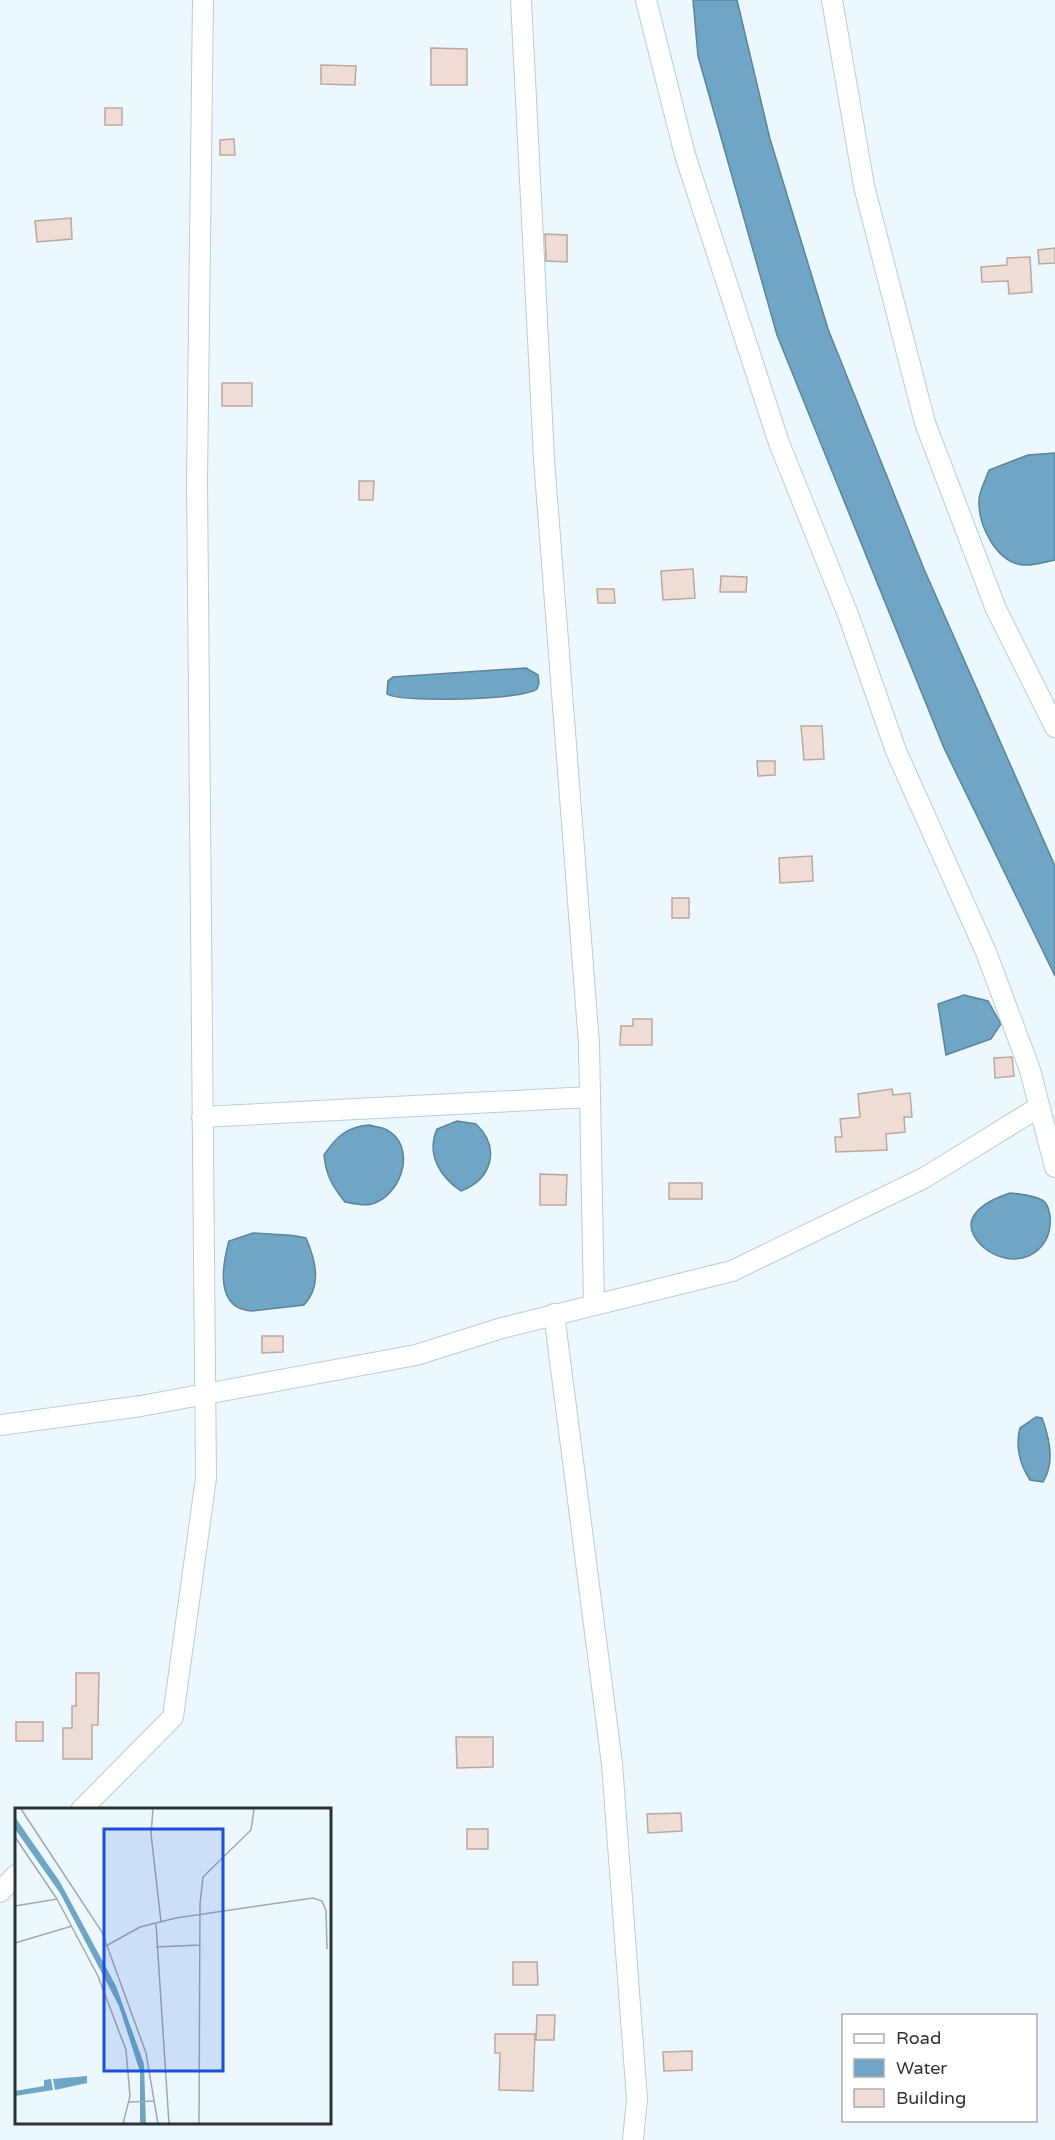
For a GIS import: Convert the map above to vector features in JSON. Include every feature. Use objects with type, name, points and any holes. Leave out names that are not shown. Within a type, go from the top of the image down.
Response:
[{"type":"street","points":[[83,1808],[173,1717],[206,1478],[197,482],[203,0]]},
{"type":"street","points":[[521,0],[544,459],[589,1044],[594,1304]]},
{"type":"street","points":[[646,0],[685,155],[779,442],[849,617],[896,751],[986,952],[1030,1070],[1055,1167]]},
{"type":"street","points":[[832,0],[864,186],[925,423],[996,609],[1055,727]]},
{"type":"street","points":[[202,1117],[590,1097]]},
{"type":"street","points":[[0,1425],[205,1395],[416,1354],[554,1314],[732,1271],[924,1178],[1039,1107]]},
{"type":"street","points":[[554,1314],[612,1764],[637,2099],[633,2140]]},
{"type":"street","points":[[0,1892],[15,1876]]},
{"type":"water","points":[[693,0],[737,0],[770,139],[828,329],[924,569],[1055,866],[1055,976],[944,748],[777,335],[698,56]]},
{"type":"water","points":[[1055,453],[1055,560],[1027,565],[1013,562],[997,550],[985,531],[979,510],[981,489],[989,470],[1028,455]]},
{"type":"water","points":[[526,668],[538,675],[539,683],[537,689],[527,693],[462,699],[414,699],[387,694],[388,681],[393,677]]},
{"type":"water","points":[[964,995],[988,1001],[1001,1024],[991,1039],[946,1055],[938,1004]]},
{"type":"water","points":[[457,1121],[476,1124],[489,1143],[490,1153],[490,1162],[480,1179],[461,1191],[441,1172],[433,1147],[437,1129]]},
{"type":"water","points":[[369,1125],[385,1129],[396,1137],[401,1146],[403,1168],[394,1188],[377,1202],[366,1205],[345,1202],[330,1180],[324,1155],[342,1134],[354,1128]]},
{"type":"water","points":[[1010,1193],[1042,1200],[1048,1206],[1050,1215],[1045,1241],[1038,1250],[1017,1259],[993,1254],[982,1246],[974,1236],[971,1227],[976,1212],[983,1206]]},
{"type":"water","points":[[253,1233],[306,1238],[316,1273],[310,1298],[304,1305],[251,1311],[239,1308],[231,1302],[226,1294],[223,1273],[229,1241]]},
{"type":"water","points":[[1036,1417],[1042,1418],[1050,1451],[1049,1467],[1043,1482],[1030,1480],[1021,1462],[1018,1448],[1020,1428]]},
{"type":"building","points":[[431,48],[467,49],[467,85],[431,85]]},
{"type":"building","points":[[321,65],[356,66],[355,85],[321,84]]},
{"type":"building","points":[[105,108],[122,108],[122,125],[105,125]]},
{"type":"building","points":[[234,139],[235,155],[220,155],[220,140]]},
{"type":"building","points":[[71,218],[72,239],[37,242],[35,221]]},
{"type":"building","points":[[545,234],[567,235],[567,262],[546,261]]},
{"type":"building","points":[[1055,248],[1055,263],[1039,264],[1038,250]]},
{"type":"building","points":[[1030,257],[1032,292],[1009,294],[1008,281],[982,282],[981,267],[1007,265],[1007,258]]},
{"type":"building","points":[[222,383],[252,383],[252,406],[222,406]]},
{"type":"building","points":[[359,481],[374,481],[373,500],[359,500]]},
{"type":"building","points":[[693,569],[695,598],[663,600],[661,571]]},
{"type":"building","points":[[721,576],[747,577],[746,592],[720,592]]},
{"type":"building","points":[[597,589],[614,589],[615,603],[598,603]]},
{"type":"building","points":[[801,726],[822,726],[824,759],[804,760]]},
{"type":"building","points":[[757,761],[775,761],[775,775],[758,776]]},
{"type":"building","points":[[812,856],[813,881],[780,883],[779,858]]},
{"type":"building","points":[[672,898],[689,898],[689,918],[672,918]]},
{"type":"building","points":[[633,1019],[652,1019],[652,1045],[620,1045],[621,1026],[633,1026]]},
{"type":"building","points":[[1012,1057],[1014,1076],[995,1078],[994,1058]]},
{"type":"building","points":[[892,1089],[893,1095],[910,1093],[912,1117],[904,1117],[905,1132],[886,1134],[887,1150],[836,1152],[835,1137],[842,1137],[840,1119],[860,1117],[858,1094]]},
{"type":"building","points":[[540,1174],[567,1175],[566,1205],[540,1205]]},
{"type":"building","points":[[669,1183],[702,1183],[702,1199],[669,1199]]},
{"type":"building","points":[[262,1336],[283,1336],[283,1352],[262,1353]]},
{"type":"building","points":[[76,1673],[99,1673],[98,1725],[92,1725],[92,1759],[63,1759],[63,1728],[72,1728],[72,1706],[76,1706]]},
{"type":"building","points":[[16,1722],[43,1722],[43,1741],[16,1741]]},
{"type":"building","points":[[456,1737],[493,1737],[493,1767],[457,1768]]},
{"type":"building","points":[[681,1813],[682,1831],[648,1833],[647,1814]]},
{"type":"building","points":[[467,1829],[488,1829],[488,1849],[467,1849]]},
{"type":"building","points":[[513,1962],[537,1962],[538,1985],[513,1985]]},
{"type":"building","points":[[537,2015],[555,2015],[554,2040],[536,2040]]},
{"type":"building","points":[[495,2034],[535,2034],[533,2091],[499,2090],[500,2053],[495,2053]]},
{"type":"building","points":[[692,2051],[692,2070],[664,2071],[663,2052]]}]
